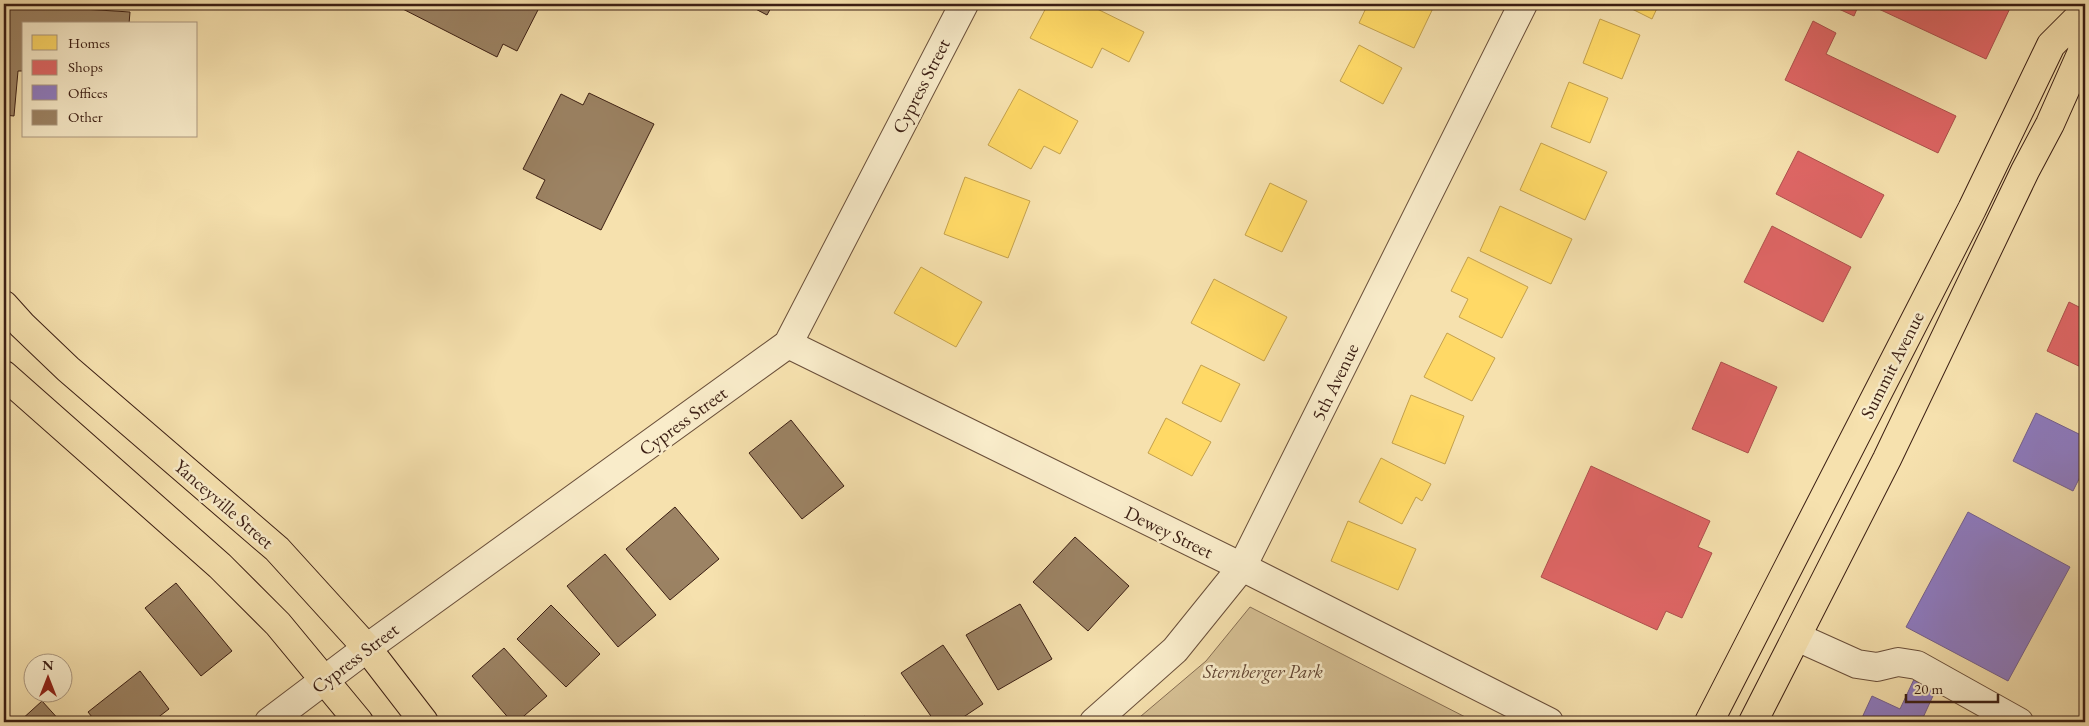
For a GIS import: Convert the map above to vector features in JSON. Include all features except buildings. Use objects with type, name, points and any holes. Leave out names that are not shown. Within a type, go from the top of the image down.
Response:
[{"type":"main road","name":"Summit Avenue","points":[[1753,722],[1887,459],[2025,171],[2050,124],[2082,52],[2084,13]]},
{"type":"main road","name":"Summit Avenue","points":[[1709,722],[1972,209],[2051,45],[2084,13]]},
{"type":"main road","name":"Yanceyville Street","points":[[4,305],[68,369],[277,549],[367,648],[424,722]]},
{"type":"main road","points":[[4,375],[220,566],[278,624],[359,722]]},
{"type":"street","name":"Cypress Street","points":[[269,722],[367,648],[676,427],[788,344],[964,4]]},
{"type":"street","name":"5th Avenue","points":[[1094,722],[1175,650],[1242,567],[1523,4]]},
{"type":"street","name":"Dewey Street","points":[[788,344],[1242,567],[1550,722]]},
{"type":"street","points":[[1797,637],[1857,664],[1878,667],[1898,662],[1917,665],[2019,722]]},
{"type":"green space","name":"Sternberger Park","points":[[1250,607],[1475,722],[1134,722],[1206,661]]}]
